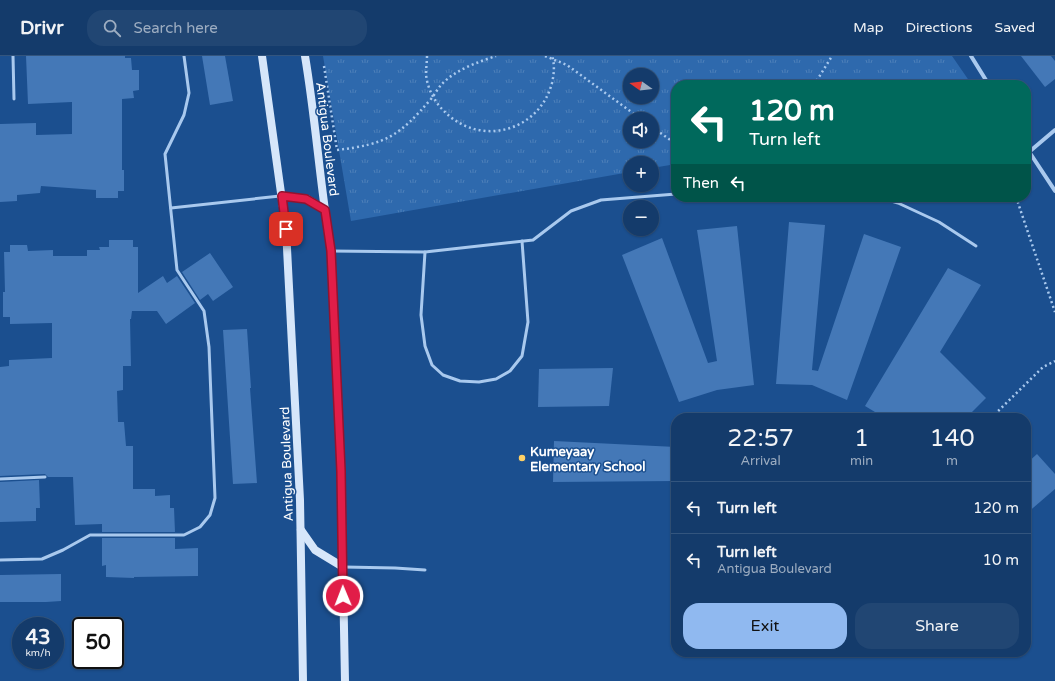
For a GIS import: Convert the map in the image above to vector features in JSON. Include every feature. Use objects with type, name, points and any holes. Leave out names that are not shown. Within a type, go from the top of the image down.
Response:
[{"type":"main road","name":"Antigua Boulevard","points":[[262,56],[286,229],[300,500],[303,681]]},
{"type":"main road","name":"Antigua Boulevard","points":[[305,56],[331,251],[341,471],[345,681]]},
{"type":"main road","points":[[282,196],[306,199],[325,210]]},
{"type":"main road","points":[[301,530],[315,550],[343,567]]},
{"type":"street","points":[[971,56],[986,80]]},
{"type":"street","points":[[1031,150],[1055,130]]},
{"type":"street","points":[[1031,155],[1055,191]]},
{"type":"lane","points":[[13,56],[14,99]]},
{"type":"lane","points":[[0,560],[42,559],[63,550],[90,535],[184,535],[200,527],[210,515],[215,498],[209,347],[204,312],[177,270],[165,154],[184,115],[189,93],[184,56]]},
{"type":"lane","points":[[331,251],[425,252],[522,242],[533,240],[571,211],[601,200],[671,194]]},
{"type":"lane","points":[[171,208],[282,196]]},
{"type":"lane","points":[[895,202],[939,222],[976,246]]},
{"type":"lane","points":[[425,252],[421,315],[425,346],[432,365],[444,375],[460,381],[479,382],[496,379],[510,371],[522,356],[528,322],[522,242]]},
{"type":"lane","points":[[0,478],[45,477]]},
{"type":"lane","points":[[343,567],[424,570]]},
{"type":"path","points":[[427,56],[426,75],[433,96],[440,107],[450,118],[463,126],[492,132],[507,129],[520,124],[533,115],[543,104],[550,91],[553,76],[554,60],[552,56]]},
{"type":"path","points":[[323,64],[337,150],[379,143],[398,132],[412,120],[442,83],[462,69],[496,56]]},
{"type":"path","points":[[544,56],[567,65],[631,112]]},
{"type":"path","points":[[818,80],[824,72],[832,56]]},
{"type":"path","points":[[659,132],[671,140]]},
{"type":"path","points":[[1018,202],[1055,312]]},
{"type":"path","points":[[996,413],[1043,367],[1055,361]]},
{"type":"green space","points":[[323,56],[952,56],[969,80],[671,80],[671,165],[659,167],[659,156],[623,156],[623,173],[351,221]]},
{"type":"building","points":[[26,56],[125,56],[125,58],[131,58],[132,70],[139,70],[139,90],[133,91],[134,98],[122,99],[122,170],[124,170],[124,191],[118,191],[118,198],[96,198],[96,190],[41,186],[40,193],[17,195],[17,201],[0,202],[0,124],[36,123],[36,135],[72,134],[72,102],[28,104]]},
{"type":"building","points":[[202,56],[225,56],[233,101],[210,105]]},
{"type":"building","points":[[1021,56],[1051,56],[1055,61],[1055,79],[1045,87]]},
{"type":"building","points":[[789,222],[825,225],[812,370],[818,371],[864,234],[901,247],[847,400],[812,385],[776,384]]},
{"type":"building","points":[[737,226],[754,385],[717,390],[679,402],[622,255],[662,238],[708,363],[717,361],[697,230]]},
{"type":"building","points":[[109,240],[133,240],[133,247],[138,247],[138,293],[163,276],[167,283],[177,276],[195,303],[166,324],[157,311],[132,311],[130,319],[131,366],[123,366],[123,390],[117,391],[118,422],[124,422],[126,446],[133,446],[133,489],[155,489],[155,496],[170,495],[170,508],[174,508],[175,532],[102,532],[102,524],[75,525],[73,477],[48,477],[45,474],[0,476],[0,367],[9,366],[9,360],[52,358],[52,323],[10,324],[10,317],[3,317],[3,292],[5,292],[4,252],[10,252],[10,245],[27,245],[28,251],[53,250],[53,256],[87,256],[87,250],[100,250],[99,247],[109,247]]},
{"type":"building","points":[[210,253],[233,287],[213,301],[208,294],[200,300],[182,272]]},
{"type":"building","points":[[948,268],[981,285],[940,352],[986,398],[971,413],[877,413],[865,406]]},
{"type":"building","points":[[247,329],[257,483],[233,484],[223,330]]},
{"type":"building","points":[[613,368],[609,406],[538,407],[539,369]]},
{"type":"building","points":[[554,441],[671,447],[671,481],[553,482]]},
{"type":"building","points":[[1037,454],[1055,474],[1055,489],[1031,510],[1031,459]]},
{"type":"building","points":[[39,480],[40,508],[36,508],[36,521],[0,522],[0,482]]},
{"type":"building","points":[[102,538],[175,538],[175,549],[198,548],[198,576],[134,578],[106,577],[106,565],[102,566]]},
{"type":"building","points":[[61,574],[61,601],[0,602],[0,575]]},
{"type":"place","name":"Kumeyaay Elementary School","points":[[522,458]]},
{"type":"route","points":[[286,229],[282,196],[306,199],[325,210],[331,251],[341,471],[343,596]]}]
